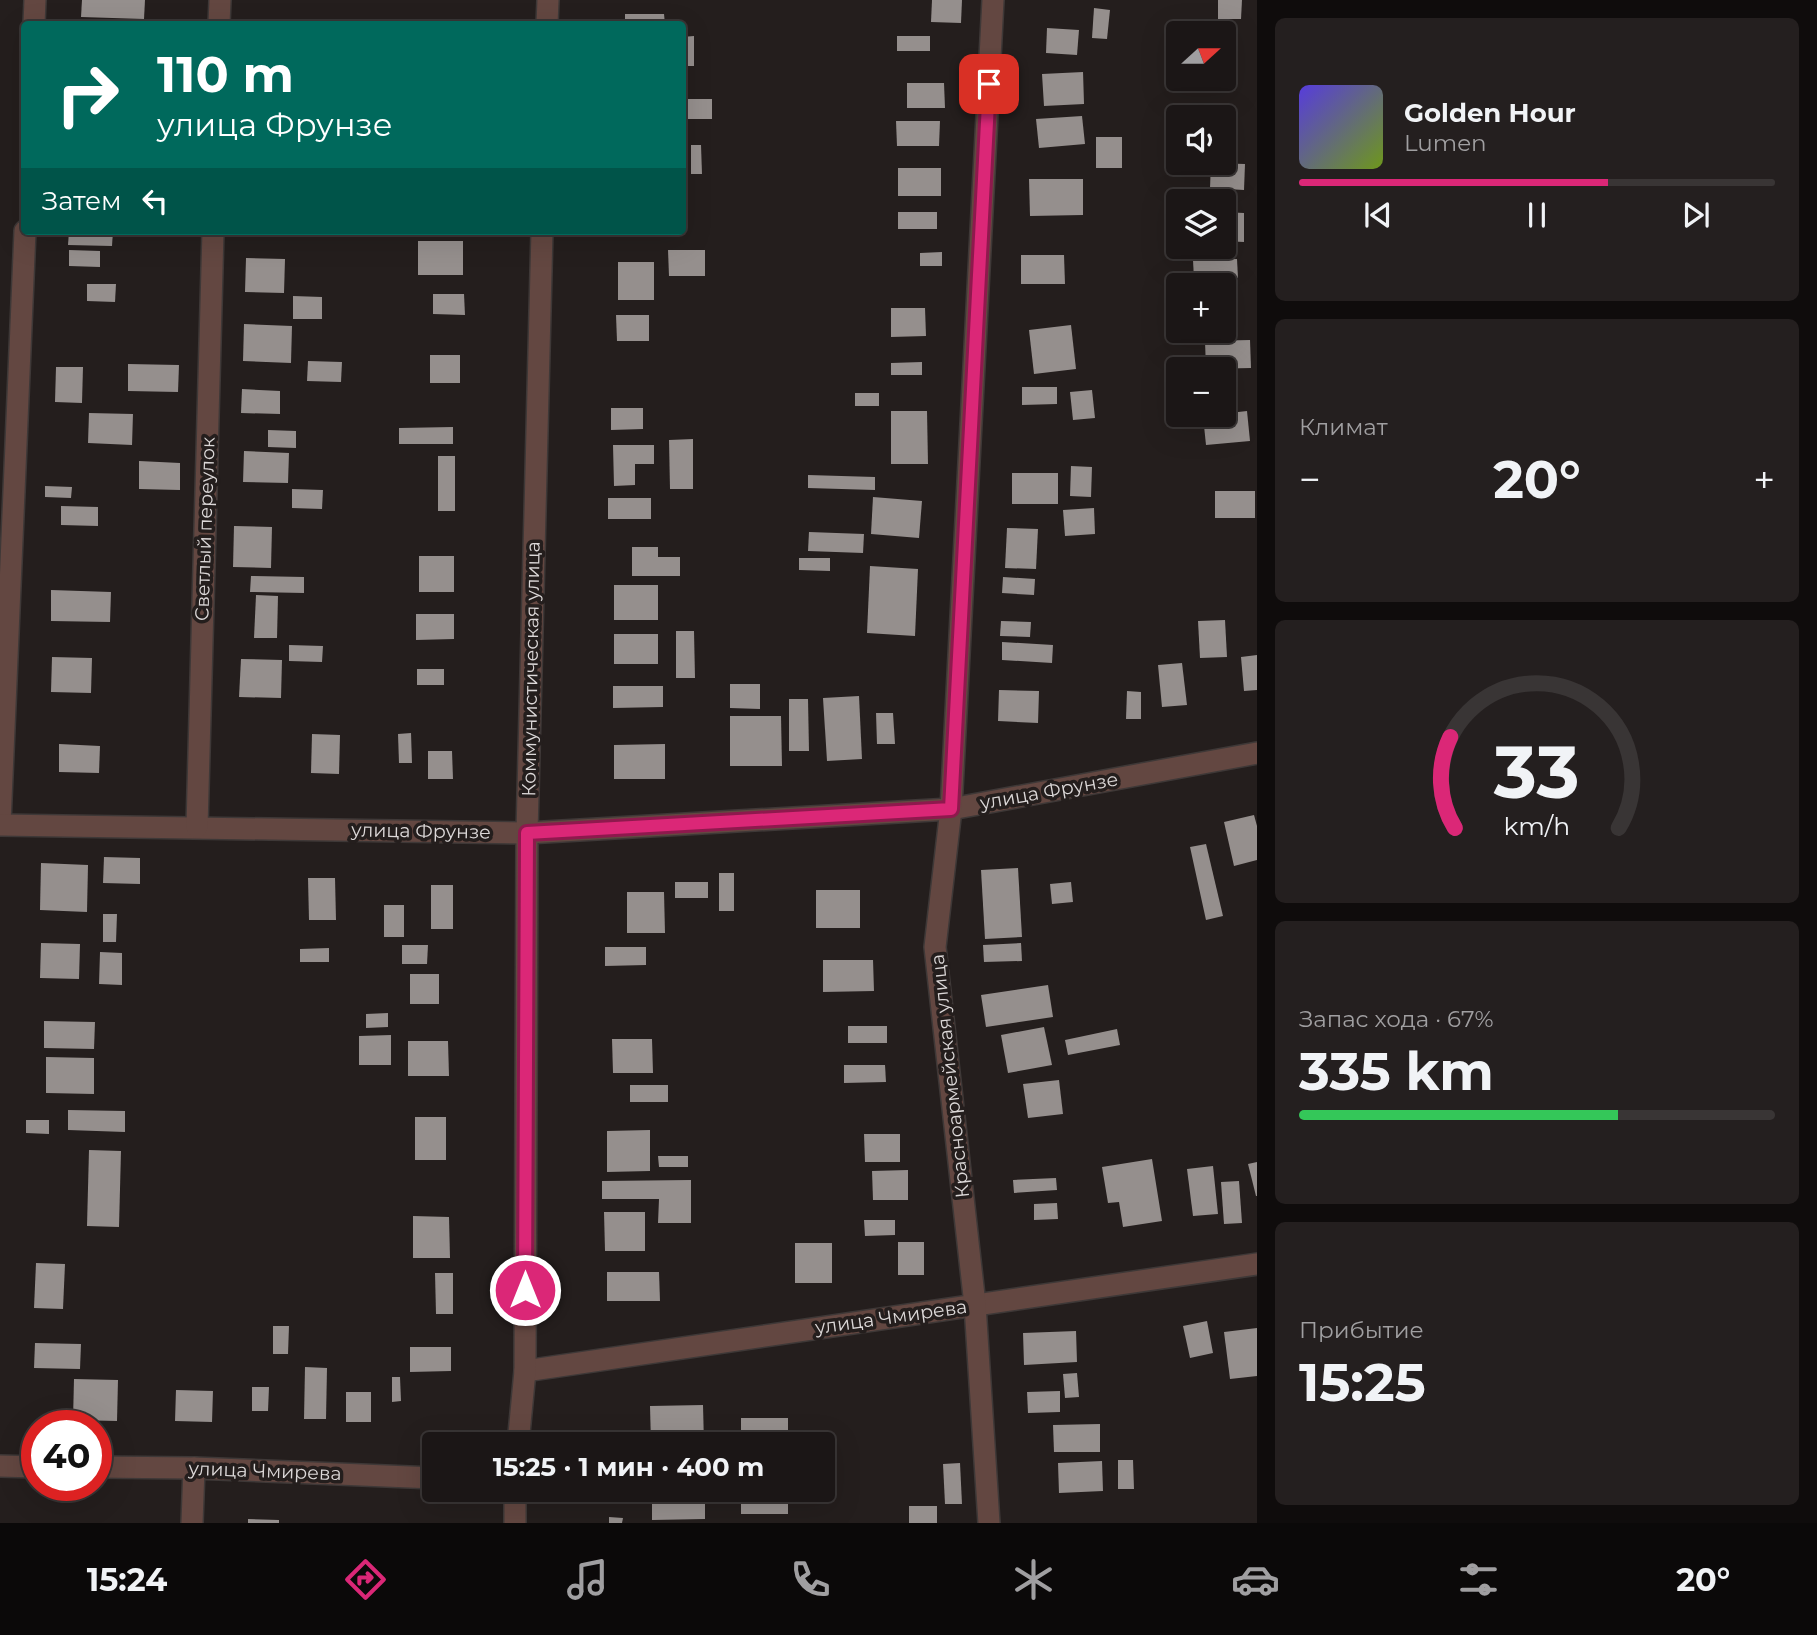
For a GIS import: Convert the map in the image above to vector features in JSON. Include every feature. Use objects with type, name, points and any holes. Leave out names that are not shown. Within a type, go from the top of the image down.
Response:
[{"type":"street","points":[[34,21],[35,0]]},
{"type":"street","points":[[219,21],[220,0]]},
{"type":"street","points":[[547,21],[548,0]]},
{"type":"street","name":"Красноармейская улица","points":[[989,1523],[975,1305],[935,947],[951,809],[993,0]]},
{"type":"street","points":[[0,824],[25,235]]},
{"type":"street","name":"Светлый переулок","points":[[197,827],[213,235]]},
{"type":"street","name":"Коммунистическая улица","points":[[519,1432],[525,1371],[527,833],[542,235]]},
{"type":"street","name":"улица Фрунзе","points":[[0,824],[527,833],[951,809],[1257,753]]},
{"type":"street","name":"улица Чмирева","points":[[525,1371],[1257,1264]]},
{"type":"street","points":[[0,1466],[21,1467]]},
{"type":"street","name":"улица Чмирева","points":[[112,1467],[422,1478]]},
{"type":"street","points":[[192,1523],[194,1468]]},
{"type":"street","points":[[515,1502],[515,1523]]},
{"type":"building","points":[[82,0],[145,0],[144,19],[81,17]]},
{"type":"building","points":[[932,0],[962,0],[961,23],[931,22]]},
{"type":"building","points":[[1218,0],[1242,0],[1241,19],[1218,19]]},
{"type":"building","points":[[1094,8],[1110,10],[1107,39],[1092,38]]},
{"type":"building","points":[[625,14],[664,14],[665,21],[625,21]]},
{"type":"building","points":[[1047,28],[1079,30],[1077,55],[1046,53]]},
{"type":"building","points":[[694,36],[694,66],[686,66],[686,37]]},
{"type":"building","points":[[897,36],[930,36],[930,51],[897,51]]},
{"type":"building","points":[[1083,72],[1084,104],[1044,106],[1042,74]]},
{"type":"building","points":[[907,83],[944,83],[945,108],[907,108]]},
{"type":"building","points":[[686,99],[712,99],[712,119],[686,119]]},
{"type":"building","points":[[1082,116],[1085,144],[1039,148],[1036,119]]},
{"type":"building","points":[[896,121],[940,121],[939,146],[897,146]]},
{"type":"building","points":[[1096,137],[1122,137],[1122,168],[1096,168]]},
{"type":"building","points":[[691,145],[701,145],[702,174],[691,174]]},
{"type":"building","points":[[1236,164],[1245,164],[1244,190],[1210,188],[1211,175],[1236,175]]},
{"type":"building","points":[[898,168],[941,168],[941,196],[898,196]]},
{"type":"building","points":[[1029,179],[1083,179],[1083,215],[1030,216]]},
{"type":"building","points":[[898,212],[937,212],[937,229],[898,229]]},
{"type":"building","points":[[1236,213],[1244,213],[1244,242],[1236,242]]},
{"type":"building","points":[[69,235],[113,235],[112,246],[68,245]]},
{"type":"building","points":[[418,241],[463,241],[463,275],[418,275]]},
{"type":"building","points":[[69,250],[100,251],[100,267],[69,266]]},
{"type":"building","points":[[668,250],[705,250],[705,276],[669,276]]},
{"type":"building","points":[[942,252],[942,266],[920,266],[920,253]]},
{"type":"building","points":[[1021,255],[1064,255],[1065,284],[1021,284]]},
{"type":"building","points":[[246,258],[285,259],[284,293],[245,292]]},
{"type":"building","points":[[1237,259],[1238,278],[1236,273],[1194,273],[1193,260]]},
{"type":"building","points":[[618,262],[654,262],[654,300],[618,300]]},
{"type":"building","points":[[87,284],[116,284],[115,302],[87,301]]},
{"type":"building","points":[[433,294],[464,294],[465,315],[433,314]]},
{"type":"building","points":[[293,296],[322,297],[322,319],[293,319]]},
{"type":"building","points":[[891,308],[925,308],[926,336],[891,337]]},
{"type":"building","points":[[616,315],[649,315],[649,341],[617,341]]},
{"type":"building","points":[[244,324],[292,326],[291,363],[243,361]]},
{"type":"building","points":[[1071,325],[1076,369],[1034,374],[1029,330]]},
{"type":"building","points":[[1236,340],[1250,340],[1251,368],[1236,368],[1236,357],[1206,357],[1205,343],[1236,343]]},
{"type":"building","points":[[430,355],[460,355],[460,383],[430,383]]},
{"type":"building","points":[[308,361],[342,362],[341,382],[307,381]]},
{"type":"building","points":[[922,362],[922,375],[891,375],[891,363]]},
{"type":"building","points":[[128,364],[179,365],[178,392],[128,391]]},
{"type":"building","points":[[56,367],[83,367],[82,403],[55,402]]},
{"type":"building","points":[[1022,387],[1057,387],[1057,404],[1022,405]]},
{"type":"building","points":[[242,389],[280,391],[280,414],[241,413]]},
{"type":"building","points":[[1092,390],[1095,418],[1073,420],[1070,392]]},
{"type":"building","points":[[855,393],[879,393],[879,406],[855,406]]},
{"type":"building","points":[[611,408],[643,408],[643,429],[611,430]]},
{"type":"building","points":[[891,411],[927,411],[928,464],[891,464]]},
{"type":"building","points":[[1247,411],[1250,441],[1206,445],[1204,427],[1236,427],[1236,412]]},
{"type":"building","points":[[89,413],[133,414],[132,445],[88,443]]},
{"type":"building","points":[[453,427],[453,444],[399,444],[399,428]]},
{"type":"building","points":[[268,430],[296,431],[296,448],[268,447]]},
{"type":"building","points":[[693,439],[693,489],[670,489],[669,440]]},
{"type":"building","points":[[613,445],[654,445],[654,464],[635,464],[635,485],[614,486]]},
{"type":"building","points":[[244,451],[289,453],[288,483],[243,482]]},
{"type":"building","points":[[438,456],[455,456],[455,511],[438,511]]},
{"type":"building","points":[[139,461],[180,463],[180,490],[139,489]]},
{"type":"building","points":[[1071,466],[1092,467],[1091,497],[1070,496]]},
{"type":"building","points":[[1012,473],[1058,473],[1058,504],[1012,504]]},
{"type":"building","points":[[808,475],[875,477],[875,490],[808,488]]},
{"type":"building","points":[[45,486],[72,487],[71,498],[45,497]]},
{"type":"building","points":[[292,489],[323,490],[322,509],[292,508]]},
{"type":"building","points":[[1215,491],[1255,491],[1255,518],[1215,518]]},
{"type":"building","points":[[873,497],[922,501],[919,538],[871,534]]},
{"type":"building","points":[[608,498],[651,498],[651,519],[608,519]]},
{"type":"building","points":[[61,506],[98,507],[98,526],[61,525]]},
{"type":"building","points":[[1094,508],[1095,534],[1065,536],[1063,510]]},
{"type":"building","points":[[234,526],[272,527],[271,568],[233,567]]},
{"type":"building","points":[[1007,528],[1038,529],[1036,569],[1005,568]]},
{"type":"building","points":[[809,532],[864,534],[863,553],[808,551]]},
{"type":"building","points":[[632,547],[658,547],[658,557],[680,557],[680,576],[632,576]]},
{"type":"building","points":[[419,556],[454,556],[454,592],[419,592]]},
{"type":"building","points":[[799,558],[830,558],[830,571],[799,570]]},
{"type":"building","points":[[870,566],[918,569],[915,636],[867,633]]},
{"type":"building","points":[[251,576],[304,577],[304,593],[250,592]]},
{"type":"building","points":[[1003,577],[1035,579],[1034,595],[1002,593]]},
{"type":"building","points":[[614,585],[658,585],[658,620],[614,620]]},
{"type":"building","points":[[51,590],[111,592],[110,622],[51,621]]},
{"type":"building","points":[[256,595],[278,596],[277,638],[254,638]]},
{"type":"building","points":[[416,614],[454,614],[454,639],[416,640]]},
{"type":"building","points":[[1225,620],[1227,657],[1200,658],[1198,621]]},
{"type":"building","points":[[1001,621],[1031,622],[1030,637],[1000,636]]},
{"type":"building","points":[[676,631],[694,631],[695,678],[676,678]]},
{"type":"building","points":[[614,634],[658,634],[658,664],[614,664]]},
{"type":"building","points":[[1002,642],[1053,645],[1052,663],[1002,660]]},
{"type":"building","points":[[289,645],[323,646],[322,662],[289,661]]},
{"type":"building","points":[[1257,655],[1257,690],[1244,691],[1241,657]]},
{"type":"building","points":[[52,657],[92,658],[91,693],[51,692]]},
{"type":"building","points":[[241,659],[282,660],[281,698],[239,697]]},
{"type":"building","points":[[1182,663],[1187,705],[1162,707],[1158,665]]},
{"type":"building","points":[[417,669],[444,669],[444,685],[417,685]]},
{"type":"building","points":[[730,684],[760,684],[760,709],[730,708]]},
{"type":"building","points":[[613,686],[663,686],[663,707],[613,708]]},
{"type":"building","points":[[999,690],[1039,691],[1038,723],[998,721]]},
{"type":"building","points":[[1127,691],[1141,692],[1141,719],[1126,719]]},
{"type":"building","points":[[859,696],[862,759],[827,761],[823,698]]},
{"type":"building","points":[[789,699],[808,699],[809,751],[789,751]]},
{"type":"building","points":[[876,713],[893,713],[895,744],[877,744]]},
{"type":"building","points":[[730,716],[781,716],[782,766],[730,766]]},
{"type":"building","points":[[411,733],[412,763],[399,763],[398,734]]},
{"type":"building","points":[[312,734],[340,735],[339,774],[311,773]]},
{"type":"building","points":[[59,744],[100,746],[99,773],[59,772]]},
{"type":"building","points":[[665,744],[665,779],[614,779],[614,745]]},
{"type":"building","points":[[428,751],[452,751],[453,779],[428,779]]},
{"type":"building","points":[[1254,815],[1257,826],[1257,860],[1234,866],[1224,822]]},
{"type":"building","points":[[1206,844],[1223,916],[1206,920],[1190,847]]},
{"type":"building","points":[[104,857],[140,858],[140,884],[103,883]]},
{"type":"building","points":[[41,863],[88,865],[87,912],[40,910]]},
{"type":"building","points":[[1018,868],[1022,937],[985,939],[981,870]]},
{"type":"building","points":[[719,873],[734,873],[734,911],[719,911]]},
{"type":"building","points":[[308,878],[335,878],[336,920],[309,920]]},
{"type":"building","points":[[675,882],[708,882],[708,898],[675,898]]},
{"type":"building","points":[[1071,882],[1073,902],[1052,904],[1050,884]]},
{"type":"building","points":[[431,885],[453,885],[453,929],[431,929]]},
{"type":"building","points":[[816,890],[860,890],[860,928],[816,928]]},
{"type":"building","points":[[627,892],[664,892],[665,933],[627,933]]},
{"type":"building","points":[[384,905],[404,905],[404,937],[384,937]]},
{"type":"building","points":[[103,914],[117,914],[116,942],[103,942]]},
{"type":"building","points":[[41,943],[80,944],[79,979],[40,978]]},
{"type":"building","points":[[1021,943],[1022,961],[984,962],[983,945]]},
{"type":"building","points":[[402,945],[428,945],[427,964],[402,964]]},
{"type":"building","points":[[605,947],[646,947],[646,965],[605,966]]},
{"type":"building","points":[[329,948],[329,962],[300,962],[300,949]]},
{"type":"building","points":[[100,952],[122,953],[122,985],[99,984]]},
{"type":"building","points":[[823,960],[873,960],[874,991],[823,992]]},
{"type":"building","points":[[410,974],[439,974],[439,1004],[410,1004]]},
{"type":"building","points":[[1048,985],[1053,1017],[986,1027],[981,995]]},
{"type":"building","points":[[388,1013],[388,1027],[366,1028],[366,1014]]},
{"type":"building","points":[[44,1021],[95,1022],[94,1049],[44,1048]]},
{"type":"building","points":[[848,1026],[887,1026],[887,1043],[848,1043]]},
{"type":"building","points":[[1044,1027],[1052,1065],[1008,1073],[1001,1035]]},
{"type":"building","points":[[1117,1029],[1120,1045],[1068,1055],[1065,1040]]},
{"type":"building","points":[[391,1035],[391,1065],[359,1065],[359,1036]]},
{"type":"building","points":[[612,1039],[652,1039],[653,1073],[613,1073]]},
{"type":"building","points":[[408,1041],[448,1041],[449,1076],[408,1076]]},
{"type":"building","points":[[46,1057],[94,1058],[94,1094],[46,1093]]},
{"type":"building","points":[[844,1065],[885,1065],[886,1082],[844,1083]]},
{"type":"building","points":[[1059,1080],[1063,1114],[1028,1118],[1023,1084]]},
{"type":"building","points":[[630,1085],[668,1085],[668,1102],[630,1102]]},
{"type":"building","points":[[68,1110],[125,1111],[125,1132],[68,1130]]},
{"type":"building","points":[[415,1117],[446,1117],[446,1160],[415,1160]]},
{"type":"building","points":[[26,1120],[49,1120],[49,1134],[26,1133]]},
{"type":"building","points":[[650,1130],[650,1171],[607,1172],[607,1131]]},
{"type":"building","points":[[864,1134],[900,1134],[900,1162],[865,1162]]},
{"type":"building","points":[[89,1150],[121,1151],[119,1227],[87,1226]]},
{"type":"building","points":[[658,1156],[688,1156],[688,1167],[659,1167]]},
{"type":"building","points":[[1152,1159],[1162,1221],[1123,1227],[1119,1202],[1108,1203],[1102,1167]]},
{"type":"building","points":[[1257,1162],[1257,1196],[1256,1196],[1248,1164]]},
{"type":"building","points":[[1213,1166],[1218,1214],[1193,1216],[1187,1169]]},
{"type":"building","points":[[908,1170],[908,1200],[873,1200],[872,1171]]},
{"type":"building","points":[[1056,1178],[1057,1190],[1014,1193],[1013,1180]]},
{"type":"building","points":[[691,1180],[691,1223],[658,1223],[659,1199],[602,1199],[602,1181]]},
{"type":"building","points":[[1239,1181],[1242,1223],[1224,1224],[1221,1182]]},
{"type":"building","points":[[1057,1203],[1058,1219],[1034,1220],[1034,1204]]},
{"type":"building","points":[[604,1212],[645,1212],[645,1251],[605,1251]]},
{"type":"building","points":[[413,1216],[449,1217],[450,1258],[413,1258]]},
{"type":"building","points":[[864,1220],[895,1220],[895,1235],[865,1236]]},
{"type":"building","points":[[898,1242],[924,1242],[924,1275],[898,1275]]},
{"type":"building","points":[[795,1243],[832,1243],[832,1283],[795,1283]]},
{"type":"building","points":[[36,1263],[65,1264],[63,1309],[34,1308]]},
{"type":"building","points":[[607,1272],[659,1272],[660,1301],[607,1301]]},
{"type":"building","points":[[435,1273],[453,1273],[453,1314],[436,1314]]},
{"type":"building","points":[[1207,1321],[1213,1353],[1190,1358],[1183,1326]]},
{"type":"building","points":[[273,1326],[289,1326],[288,1354],[273,1354]]},
{"type":"building","points":[[1257,1328],[1257,1376],[1230,1379],[1224,1332]]},
{"type":"building","points":[[1076,1331],[1077,1362],[1024,1365],[1023,1333]]},
{"type":"building","points":[[35,1343],[81,1344],[80,1369],[34,1368]]},
{"type":"building","points":[[410,1347],[451,1347],[451,1371],[410,1372]]},
{"type":"building","points":[[305,1367],[327,1368],[326,1419],[304,1419]]},
{"type":"building","points":[[1077,1373],[1079,1397],[1065,1398],[1063,1374]]},
{"type":"building","points":[[392,1377],[400,1377],[401,1401],[392,1402]]},
{"type":"building","points":[[74,1379],[118,1380],[117,1421],[112,1421],[112,1410],[73,1410]]},
{"type":"building","points":[[252,1387],[269,1387],[268,1411],[252,1411]]},
{"type":"building","points":[[176,1390],[213,1391],[212,1422],[175,1421]]},
{"type":"building","points":[[1060,1391],[1060,1412],[1028,1413],[1027,1392]]},
{"type":"building","points":[[346,1392],[371,1392],[371,1422],[346,1422]]},
{"type":"building","points":[[703,1405],[704,1432],[651,1432],[650,1406]]},
{"type":"building","points":[[741,1418],[788,1418],[788,1432],[741,1432]]},
{"type":"building","points":[[1100,1424],[1100,1452],[1054,1452],[1053,1425]]},
{"type":"building","points":[[1118,1460],[1133,1460],[1134,1489],[1118,1489]]},
{"type":"building","points":[[1102,1461],[1103,1491],[1059,1493],[1058,1463]]},
{"type":"building","points":[[960,1463],[962,1504],[945,1504],[943,1464]]},
{"type":"building","points":[[652,1502],[705,1502],[705,1519],[652,1520]]},
{"type":"building","points":[[741,1502],[788,1502],[788,1514],[741,1514]]},
{"type":"building","points":[[909,1506],[937,1506],[937,1523],[909,1523]]},
{"type":"building","points":[[609,1517],[623,1518],[622,1523],[609,1523]]},
{"type":"building","points":[[248,1519],[279,1520],[279,1523],[248,1523]]},
{"type":"route","points":[[525,1290],[527,833],[951,809],[989,84]]}]
